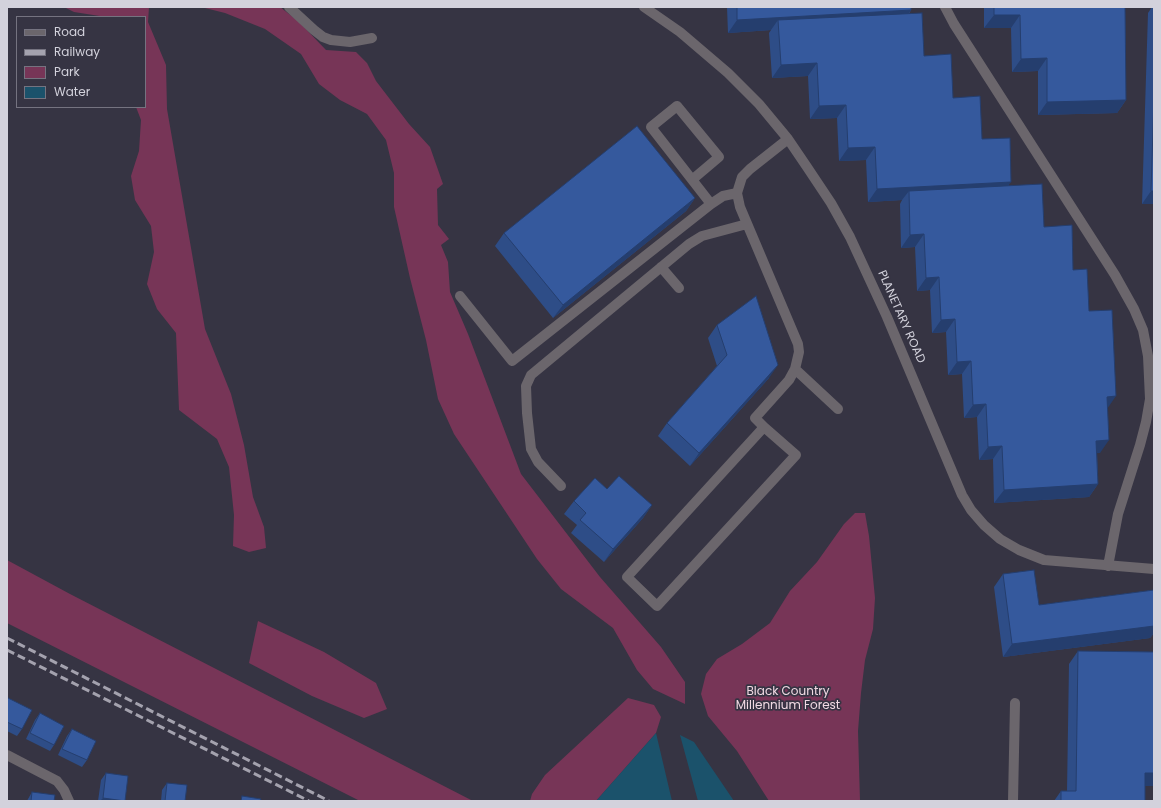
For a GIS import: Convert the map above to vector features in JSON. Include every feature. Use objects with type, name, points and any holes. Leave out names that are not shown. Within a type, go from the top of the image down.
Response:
[{"type":"street","points":[[289,7],[314,30],[323,37],[331,40],[350,42],[372,38]]},
{"type":"street","name":"PLANETARY ROAD","points":[[644,7],[680,32],[728,73],[759,104],[788,139],[831,203],[850,237],[887,317],[962,495],[984,525],[1000,539],[1019,550],[1044,560],[1154,569]]},
{"type":"street","points":[[945,7],[954,24],[1115,275],[1134,309],[1143,330],[1148,356],[1150,400],[1140,445],[1118,514],[1108,566]]},
{"type":"street","points":[[693,179],[719,157],[677,106],[651,127],[711,204]]},
{"type":"street","points":[[764,427],[627,577],[657,606],[796,455],[755,418],[789,380],[795,369],[799,352],[798,344],[740,207],[737,193],[742,178],[750,169],[788,139]]},
{"type":"street","points":[[460,296],[512,361],[711,204],[723,196],[737,193]]},
{"type":"street","points":[[561,486],[538,462],[531,449],[526,386],[531,375],[689,244],[702,236],[747,224]]},
{"type":"street","points":[[661,267],[679,288]]},
{"type":"street","points":[[795,369],[838,409]]},
{"type":"street","points":[[1013,801],[1015,703]]},
{"type":"street","points":[[7,755],[57,781],[64,790],[69,801]]},
{"type":"green space","points":[[64,7],[149,7],[148,22],[166,65],[167,109],[205,329],[231,394],[244,445],[253,497],[264,527],[266,548],[249,552],[233,546],[234,515],[229,467],[217,439],[179,410],[176,333],[157,309],[147,284],[154,252],[151,226],[135,200],[131,176],[139,151],[141,120],[136,108],[146,108],[146,16],[100,16],[74,12]]},
{"type":"green space","points":[[201,7],[280,7],[298,21],[326,50],[356,52],[367,63],[376,81],[409,124],[430,147],[443,184],[437,189],[438,225],[449,239],[441,245],[448,262],[450,292],[468,334],[521,474],[600,577],[661,647],[685,682],[685,704],[653,689],[637,670],[613,628],[561,589],[537,559],[454,434],[438,399],[426,340],[410,278],[394,207],[394,173],[386,140],[367,114],[340,100],[319,84],[301,54],[265,29],[225,13]]},
{"type":"green space","name":"Black Country Millennium Forest","points":[[855,513],[865,513],[869,536],[875,598],[873,629],[865,660],[858,731],[860,801],[769,801],[737,751],[708,716],[701,694],[706,674],[717,659],[742,644],[770,623],[790,591],[817,562],[844,524]]},
{"type":"green space","points":[[7,560],[70,594],[473,801],[360,801],[7,623]]},
{"type":"green space","points":[[258,621],[324,652],[376,683],[387,709],[364,718],[312,696],[249,663]]},
{"type":"green space","points":[[628,698],[654,705],[661,717],[656,733],[596,801],[530,801],[532,794],[545,775]]},
{"type":"water","points":[[656,733],[672,801],[596,801]]},
{"type":"water","points":[[680,735],[694,742],[734,801],[698,801]]},
{"type":"building","points":[[737,7],[911,7],[911,10],[737,20]]},
{"type":"building","points":[[994,7],[1125,7],[1126,100],[1047,102],[1047,58],[1021,59],[1020,15],[994,15]]},
{"type":"building","points":[[922,13],[924,56],[951,54],[953,98],[980,96],[982,139],[1010,138],[1011,182],[877,189],[875,147],[848,148],[846,105],[819,106],[817,63],[781,65],[778,20]]},
{"type":"building","points":[[1154,98],[1154,191],[1151,191]]},
{"type":"building","points":[[637,126],[695,198],[563,305],[504,233]]},
{"type":"building","points":[[1042,184],[1044,227],[1072,225],[1073,270],[1087,269],[1089,311],[1112,310],[1116,396],[1107,397],[1109,440],[1096,441],[1098,484],[1004,490],[1002,446],[988,447],[986,404],[973,405],[971,361],[957,362],[955,319],[941,320],[939,277],[926,278],[924,234],[910,235],[909,191]]},
{"type":"building","points":[[756,296],[778,365],[699,453],[667,423],[727,355],[717,325]]},
{"type":"building","points":[[619,476],[652,505],[613,549],[580,520],[586,513],[574,501],[595,478],[607,489]]},
{"type":"building","points":[[1034,570],[1039,605],[1154,590],[1154,626],[1012,644],[1003,574]]},
{"type":"building","points":[[1078,651],[1154,652],[1154,773],[1145,773],[1145,801],[1061,801],[1061,791],[1076,791]]},
{"type":"building","points":[[8,698],[32,710],[22,729],[7,722]]},
{"type":"building","points":[[40,713],[64,726],[54,745],[30,733]]},
{"type":"building","points":[[72,729],[96,741],[87,760],[62,749]]},
{"type":"building","points":[[106,773],[128,776],[125,801],[103,798]]},
{"type":"building","points":[[167,783],[187,785],[185,801],[165,801]]},
{"type":"building","points":[[32,792],[55,795],[54,801],[31,801]]},
{"type":"building","points":[[242,796],[261,799],[260,801],[241,801]]},
{"type":"railway","points":[[7,638],[329,801]]},
{"type":"railway","points":[[7,650],[309,801]]}]
